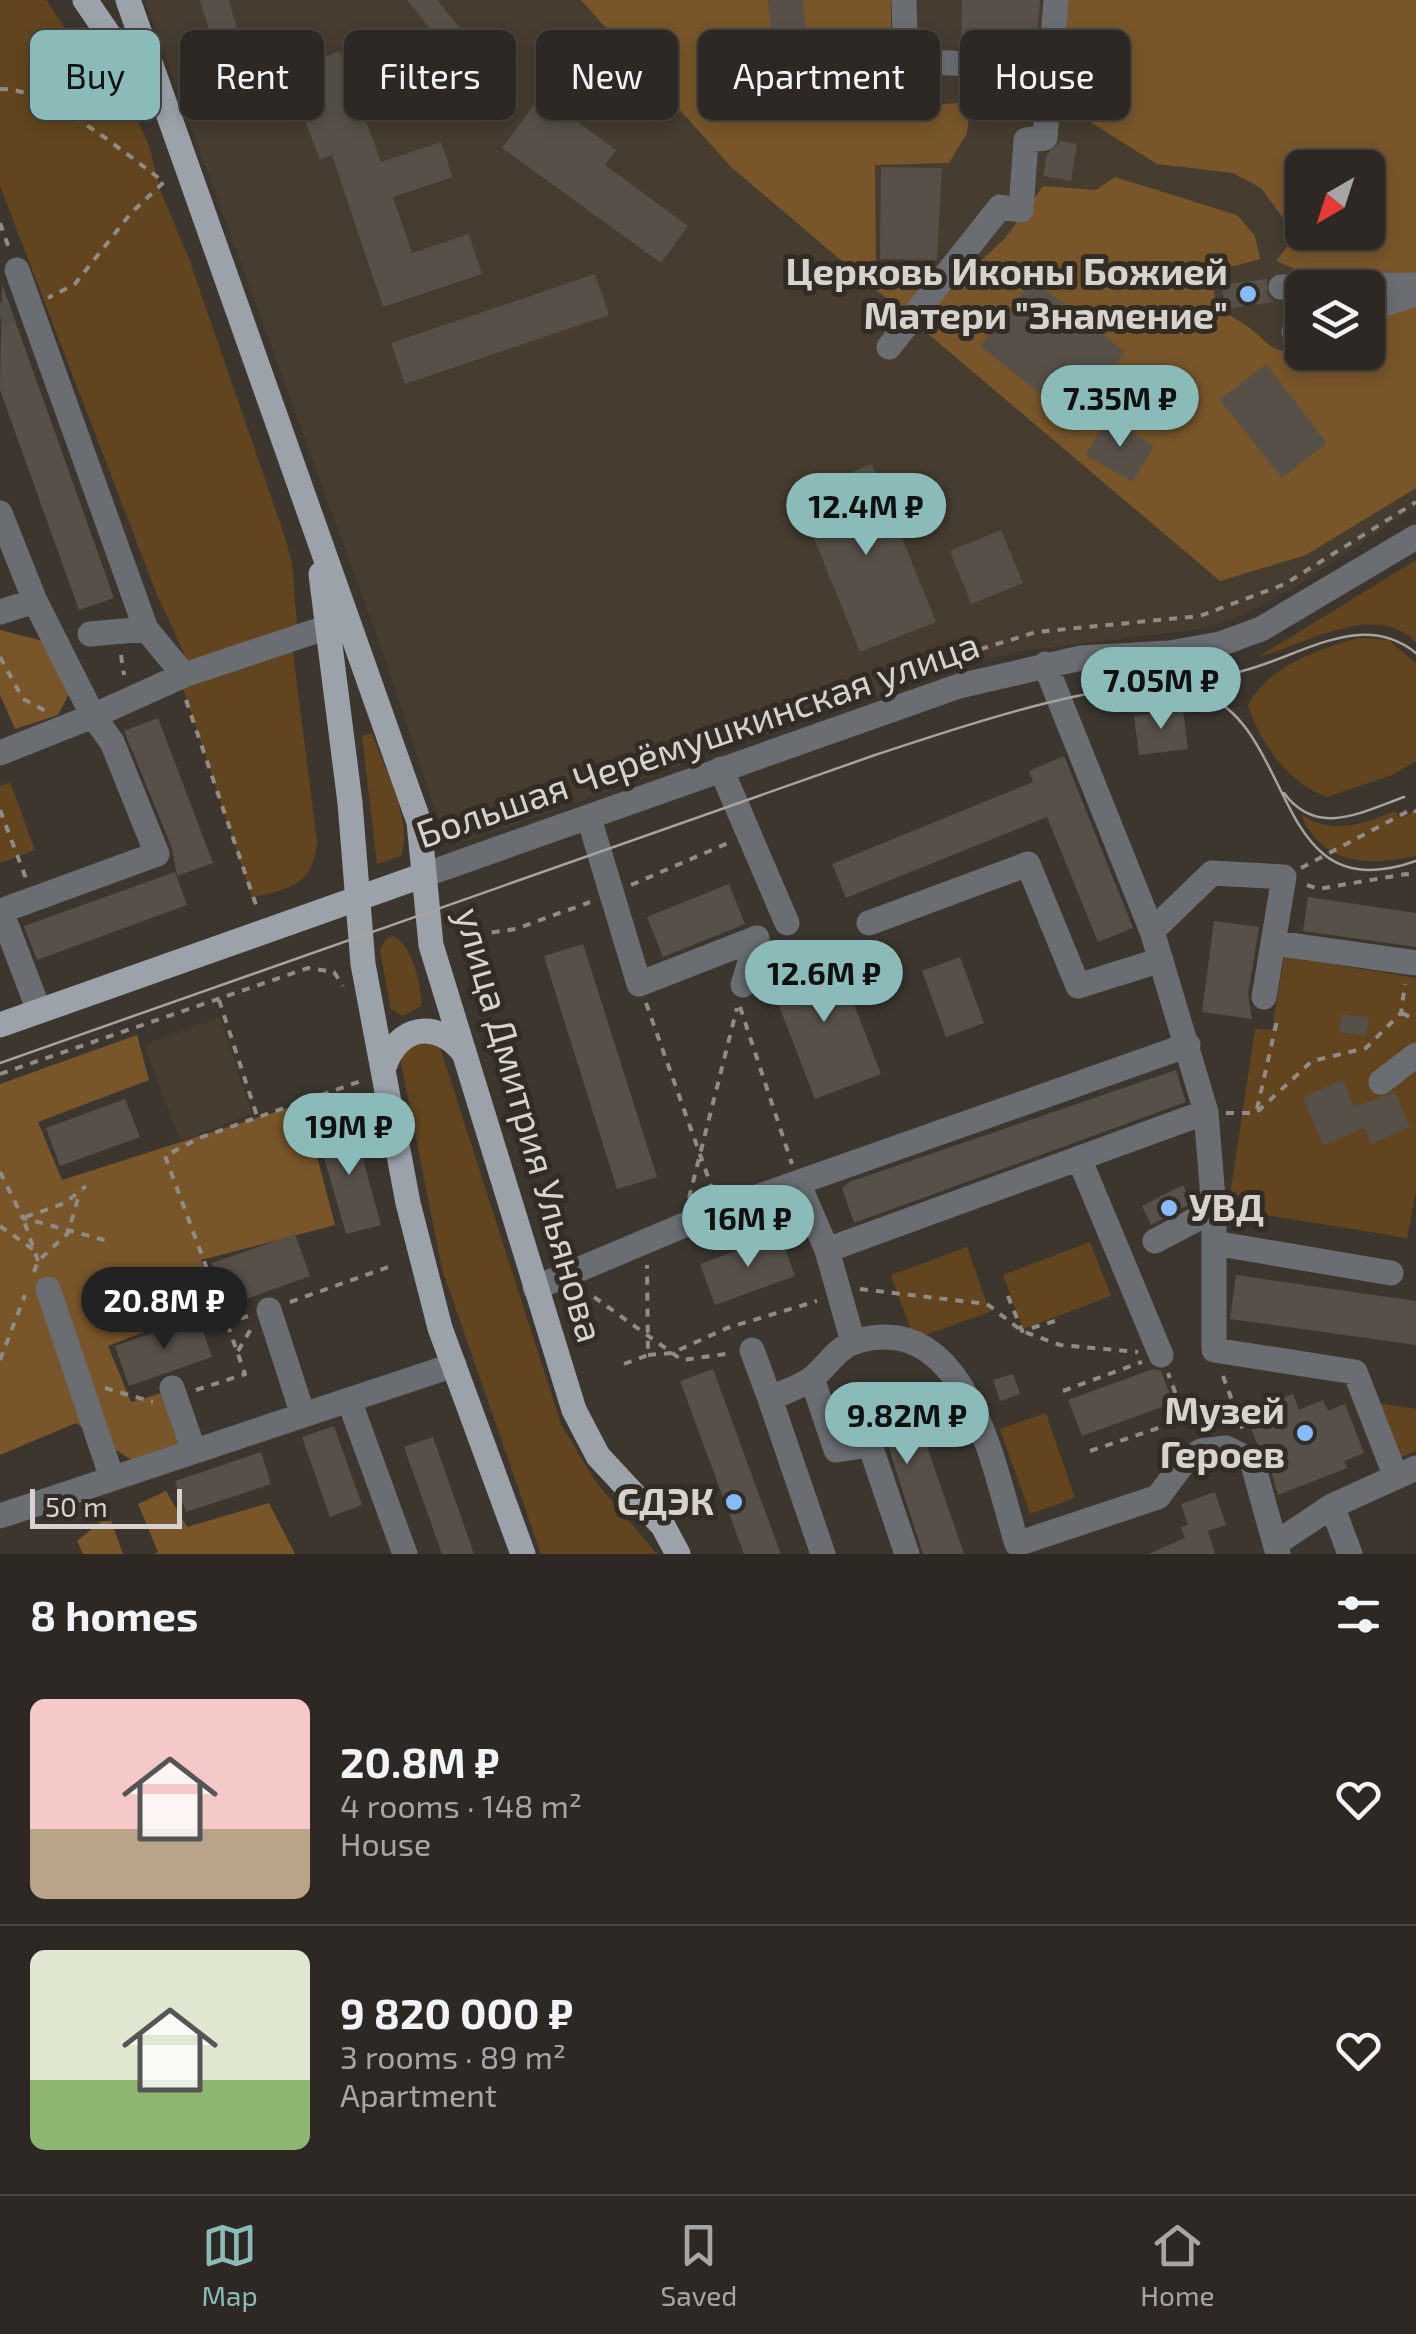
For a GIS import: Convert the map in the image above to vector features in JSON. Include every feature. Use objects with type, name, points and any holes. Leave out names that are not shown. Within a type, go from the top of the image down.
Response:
[{"type":"main road","name":"улица Дмитрия Ульянова","points":[[84,0],[175,137]]},
{"type":"main road","name":"улица Дмитрия Ульянова","points":[[128,0],[419,822],[426,924],[574,1410],[598,1456],[663,1526],[678,1554]]},
{"type":"main road","name":"улица Дмитрия Ульянова","points":[[312,520],[350,803],[357,899],[372,1012],[423,1272],[522,1554]]},
{"type":"main road","name":"Большая Черёмушкинская улица","points":[[0,1025],[424,875]]},
{"type":"main road","points":[[372,1012],[392,1021],[415,1019],[433,1006],[443,986]]},
{"type":"main road","points":[[384,1066],[395,1043],[419,1030],[445,1034],[464,1054]]},
{"type":"street","points":[[904,0],[905,37],[931,62],[960,63]]},
{"type":"street","points":[[1054,30],[1056,0]]},
{"type":"street","points":[[889,347],[1000,208],[1022,210],[1026,140],[1045,138],[1047,120]]},
{"type":"street","points":[[17,270],[20,308],[146,629],[181,676]]},
{"type":"street","points":[[1280,287],[1416,285]]},
{"type":"street","points":[[1385,304],[1416,294]]},
{"type":"street","points":[[0,513],[83,721],[112,742],[158,854],[0,911],[39,1011]]},
{"type":"street","name":"Большая Черёмушкинская улица","points":[[424,875],[959,686],[1046,664],[1220,644],[1261,629],[1416,537]]},
{"type":"street","points":[[0,612],[35,601]]},
{"type":"street","points":[[0,753],[83,721],[181,676],[328,627]]},
{"type":"street","points":[[102,633],[146,629]]},
{"type":"street","points":[[770,1398],[812,1378],[826,1360],[853,1342],[885,1336],[925,1350],[953,1369],[971,1401],[1018,1544],[1158,1496],[1184,1462],[1201,1451],[1226,1448],[1252,1461],[1277,1549],[1332,1506],[1406,1472],[1355,1372],[1214,1350],[1214,1210],[1206,1112],[1152,930],[1046,664]]},
{"type":"street","points":[[720,768],[787,922]]},
{"type":"street","points":[[589,818],[639,984],[757,938],[743,985]]},
{"type":"street","points":[[868,922],[1028,864],[1078,986],[1162,960]]},
{"type":"street","points":[[1152,930],[1212,873],[1284,877],[1272,1005]]},
{"type":"street","points":[[1275,943],[1416,963]]},
{"type":"street","points":[[536,1288],[681,1226],[1188,1045]]},
{"type":"street","points":[[1382,1082],[1416,1055]]},
{"type":"street","points":[[827,1250],[1206,1112]]},
{"type":"street","points":[[1079,1158],[1162,1355]]},
{"type":"street","points":[[798,1183],[827,1250],[853,1342]]},
{"type":"street","points":[[1156,1242],[1214,1210]]},
{"type":"street","points":[[1214,1243],[1390,1272]]},
{"type":"street","points":[[35,1287],[79,1380],[112,1478]]},
{"type":"street","points":[[261,1316],[303,1415]]},
{"type":"street","points":[[752,1350],[823,1554]]},
{"type":"street","points":[[0,1516],[454,1365]]},
{"type":"street","points":[[812,1378],[836,1450],[870,1445],[907,1554]]},
{"type":"street","points":[[162,1395],[194,1451]]},
{"type":"street","points":[[349,1400],[405,1554]]},
{"type":"street","points":[[1332,1506],[1350,1554]]},
{"type":"path","points":[[0,88],[28,93],[97,134],[164,182],[130,214],[75,284],[62,294],[20,308]]},
{"type":"path","points":[[0,224],[17,270]]},
{"type":"path","points":[[965,654],[1036,632],[1200,616],[1285,584],[1416,502]]},
{"type":"path","points":[[102,633],[125,669],[118,706]]},
{"type":"path","points":[[0,657],[23,699],[83,721]]},
{"type":"path","points":[[181,676],[257,908]]},
{"type":"path","points":[[1284,877],[1412,809],[1416,812]]},
{"type":"path","points":[[0,810],[24,871]]},
{"type":"path","points":[[1284,877],[1318,888],[1416,874]]},
{"type":"path","points":[[0,1074],[308,968],[334,972]]},
{"type":"path","points":[[639,984],[713,1192]]},
{"type":"path","points":[[1206,1112],[1256,1114],[1312,1061],[1366,1048],[1401,1013],[1404,991]]},
{"type":"path","points":[[218,999],[258,1119]]},
{"type":"path","points":[[681,1226],[738,1004],[798,1183]]},
{"type":"path","points":[[1256,1114],[1272,1005]]},
{"type":"path","points":[[1401,1013],[1416,1020]]},
{"type":"path","points":[[199,1389],[245,1374],[165,1156],[199,1138],[362,1080]]},
{"type":"path","points":[[0,1172],[38,1262],[35,1287],[0,1360]]},
{"type":"path","points":[[22,1218],[66,1203],[86,1186]]},
{"type":"path","points":[[35,1287],[38,1262],[68,1233],[80,1191]]},
{"type":"path","points":[[22,1218],[108,1241]]},
{"type":"path","points":[[0,1226],[34,1250]]},
{"type":"path","points":[[647,1241],[648,1355]]},
{"type":"path","points":[[309,1295],[394,1265]]},
{"type":"path","points":[[624,1364],[648,1355],[672,1353],[727,1328],[858,1289],[987,1304],[1022,1331],[1060,1345],[1162,1355]]},
{"type":"path","points":[[594,1296],[682,1360],[752,1350]]},
{"type":"path","points":[[1008,1296],[1022,1331]]},
{"type":"path","points":[[227,1323],[261,1316]]},
{"type":"path","points":[[238,1352],[261,1316]]},
{"type":"path","points":[[1022,1331],[1058,1320]]},
{"type":"path","points":[[1214,1350],[1244,1435]]},
{"type":"path","points":[[1062,1392],[1162,1355]]},
{"type":"path","points":[[1090,1451],[1185,1419],[1162,1355]]},
{"type":"path","points":[[79,1380],[162,1395]]},
{"type":"shaded area","points":[[0,0],[46,0],[66,30],[30,30],[30,120],[137,120],[284,534],[292,563],[297,626],[189,664],[157,595],[0,186]]},
{"type":"shaded area","points":[[145,0],[1416,0],[1416,507],[1290,590],[1234,619],[1202,629],[1021,651],[959,667],[467,841],[455,842],[439,823],[385,659],[189,120],[324,120],[324,30],[180,30],[180,96],[160,41],[160,30],[156,30]]},
{"type":"shaded area","points":[[581,0],[891,0],[891,30],[698,30],[698,120],[940,120],[940,106],[960,103],[960,120],[969,120],[967,133],[949,163],[875,165],[876,268],[921,282],[944,296],[1006,237],[1043,186],[1096,190],[1115,177],[1237,215],[1255,236],[1260,259],[1216,271],[1215,296],[1223,310],[1271,346],[1285,350],[1285,370],[1385,370],[1385,270],[1297,270],[1276,261],[1285,250],[1385,250],[1385,150],[1285,150],[1285,221],[1261,188],[1233,173],[1157,164],[1085,120],[1130,120],[1130,30],[1061,30],[1063,0],[1416,0],[1416,488],[1306,555],[1220,581],[731,167],[678,108],[678,30],[608,30]]},
{"type":"shaded area","points":[[1416,560],[1416,643],[1400,631],[1381,625],[1361,625],[1258,657]]},
{"type":"shaded area","points":[[0,630],[47,642],[73,686],[58,715],[15,729],[0,695]]},
{"type":"shaded area","points":[[1359,638],[1388,640],[1416,663],[1416,761],[1392,775],[1327,797],[1288,772],[1260,734],[1248,706],[1267,680],[1281,670],[1328,647]]},
{"type":"shaded area","points":[[292,646],[317,841],[315,855],[298,883],[252,897],[181,682]]},
{"type":"shaded area","points":[[372,733],[396,794],[404,842],[401,856],[377,864],[362,736]]},
{"type":"shaded area","points":[[10,782],[35,850],[0,863],[0,786]]},
{"type":"shaded area","points":[[1395,811],[1400,818],[1416,811],[1416,856],[1364,861],[1334,853],[1310,831],[1301,814],[1324,825],[1348,826]]},
{"type":"shaded area","points":[[393,936],[410,956],[420,988],[421,1006],[403,1016],[391,1009],[380,951],[386,939]]},
{"type":"shaded area","points":[[1284,956],[1416,978],[1416,1191],[1407,1238],[1228,1209],[1255,1029],[1272,1030]]},
{"type":"shaded area","points":[[220,1017],[252,1114],[180,1141],[144,1045]]},
{"type":"shaded area","points":[[137,1035],[149,1080],[38,1122],[62,1180],[303,1103],[335,1225],[201,1260],[217,1304],[108,1346],[131,1402],[161,1393],[180,1443],[131,1460],[76,1423],[0,1455],[0,1084]]},
{"type":"shaded area","points":[[438,1041],[561,1424],[595,1481],[657,1554],[541,1554],[442,1269],[399,1053],[402,1044]]},
{"type":"shaded area","points":[[1090,1242],[1111,1296],[1023,1329],[1003,1275]]},
{"type":"shaded area","points":[[967,1247],[990,1312],[914,1339],[891,1275]]},
{"type":"shaded area","points":[[1378,1403],[1416,1409],[1416,1451],[1400,1458]]},
{"type":"shaded area","points":[[1046,1413],[1075,1498],[1030,1514],[1000,1429]]},
{"type":"shaded area","points":[[166,1491],[187,1527],[269,1503],[295,1554],[154,1554],[158,1552],[138,1504]]},
{"type":"shaded area","points":[[109,1515],[123,1554],[83,1554],[77,1541]]},
{"type":"building","points":[[200,0],[229,0],[238,30],[209,30]]},
{"type":"building","points":[[407,0],[437,0],[462,30],[431,30]]},
{"type":"building","points":[[768,0],[803,0],[806,30],[771,30]]},
{"type":"building","points":[[962,0],[1040,0],[1038,30],[961,30]]},
{"type":"building","points":[[340,51],[344,62],[344,120],[365,120],[381,162],[441,142],[453,177],[393,197],[412,253],[469,234],[482,274],[383,307],[332,155],[320,160],[305,120],[324,120],[324,57]]},
{"type":"building","points":[[536,102],[536,120],[575,120],[616,150],[605,165],[688,226],[661,263],[502,148]]},
{"type":"building","points":[[1061,141],[1077,144],[1071,181],[1043,176],[1047,154]]},
{"type":"building","points":[[881,167],[942,168],[937,260],[880,259]]},
{"type":"building","points":[[595,274],[609,315],[405,384],[391,343]]},
{"type":"building","name":"Церковь Иконы Божией Матери \"Знамение\"","points":[[1267,279],[1267,294],[1274,302],[1225,309],[1222,285]]},
{"type":"building","points":[[1033,280],[1125,352],[1072,419],[980,346]]},
{"type":"building","points":[[2,284],[114,598],[79,610],[0,390]]},
{"type":"building","points":[[1266,364],[1327,443],[1282,478],[1220,400]]},
{"type":"building","points":[[1107,418],[1154,446],[1132,482],[1086,455]]},
{"type":"building","points":[[872,464],[936,622],[860,652],[796,494]]},
{"type":"building","points":[[1001,530],[1023,583],[971,604],[950,551]]},
{"type":"building","points":[[1183,710],[1188,749],[1139,755],[1134,716]]},
{"type":"building","points":[[158,718],[213,863],[177,876],[172,848],[124,731]]},
{"type":"building","points":[[1064,756],[1133,928],[1098,942],[1047,817],[846,898],[832,864],[1033,782],[1029,771]]},
{"type":"building","points":[[175,872],[187,905],[37,960],[24,926]]},
{"type":"building","points":[[729,884],[745,924],[663,957],[647,917]]},
{"type":"building","points":[[1308,897],[1416,913],[1416,947],[1303,931]]},
{"type":"building","points":[[1214,921],[1259,927],[1248,994],[1252,1019],[1202,1012]]},
{"type":"building","points":[[583,944],[657,1177],[617,1189],[544,956]]},
{"type":"building","points":[[833,950],[881,1074],[815,1099],[767,975]]},
{"type":"building","points":[[960,957],[984,1023],[946,1037],[922,971]]},
{"type":"building","points":[[1342,1014],[1369,1018],[1366,1036],[1339,1032]]},
{"type":"building","points":[[1176,1070],[1186,1102],[854,1223],[842,1188],[849,1182]]},
{"type":"building","points":[[1343,1080],[1354,1107],[1395,1092],[1410,1127],[1371,1144],[1364,1128],[1323,1145],[1303,1097]]},
{"type":"building","points":[[125,1099],[140,1137],[60,1166],[46,1128]]},
{"type":"building","points":[[353,1123],[381,1225],[346,1234],[317,1133]]},
{"type":"building","name":"УВД","points":[[1183,1185],[1192,1203],[1151,1225],[1142,1206]]},
{"type":"building","points":[[295,1234],[310,1276],[227,1306],[212,1263]]},
{"type":"building","points":[[780,1235],[795,1276],[715,1305],[700,1264]]},
{"type":"building","points":[[1236,1275],[1416,1301],[1416,1345],[1230,1319]]},
{"type":"building","points":[[198,1317],[212,1357],[129,1386],[115,1346]]},
{"type":"building","points":[[713,1369],[781,1554],[744,1554],[680,1381]]},
{"type":"building","points":[[1153,1369],[1161,1371],[1173,1403],[1082,1436],[1068,1400]]},
{"type":"building","points":[[1013,1374],[1020,1394],[1000,1401],[993,1380]]},
{"type":"building","points":[[859,1383],[864,1400],[887,1392],[893,1412],[913,1406],[964,1554],[923,1554],[883,1430],[874,1429],[872,1424],[861,1428],[858,1421],[845,1425],[834,1392]]},
{"type":"building","name":"Музей Героев","points":[[1293,1394],[1299,1410],[1323,1400],[1328,1411],[1345,1404],[1364,1453],[1344,1461],[1347,1468],[1278,1495],[1267,1456],[1258,1446],[1245,1413]]},
{"type":"building","points":[[334,1426],[362,1505],[330,1517],[302,1437]]},
{"type":"building","points":[[433,1437],[474,1554],[442,1554],[404,1447]]},
{"type":"building","points":[[261,1452],[271,1484],[186,1512],[175,1481]]},
{"type":"building","points":[[1215,1492],[1226,1525],[1208,1531],[1215,1554],[1148,1554],[1185,1538],[1181,1527],[1188,1525],[1181,1504]]},
{"type":"tunnel","points":[[0,316],[12,312]]},
{"type":"tram line","points":[[1164,678],[1234,673],[1349,636],[1372,635],[1394,640],[1416,653]]},
{"type":"tram line","points":[[0,1063],[875,755],[992,718],[1086,694],[1169,687],[1201,693],[1232,713],[1255,742],[1290,810],[1310,840],[1335,862],[1369,870],[1416,861]]},
{"type":"tram line","points":[[1284,793],[1297,807],[1325,818],[1341,818],[1404,797]]},
{"type":"place","name":"Церковь Иконы Божией Матери \"Знамение\"","points":[[1248,294]]},
{"type":"place","name":"УВД","points":[[1169,1208]]},
{"type":"place","name":"Музей Героев","points":[[1305,1433]]},
{"type":"place","name":"СДЭК","points":[[734,1502]]}]
